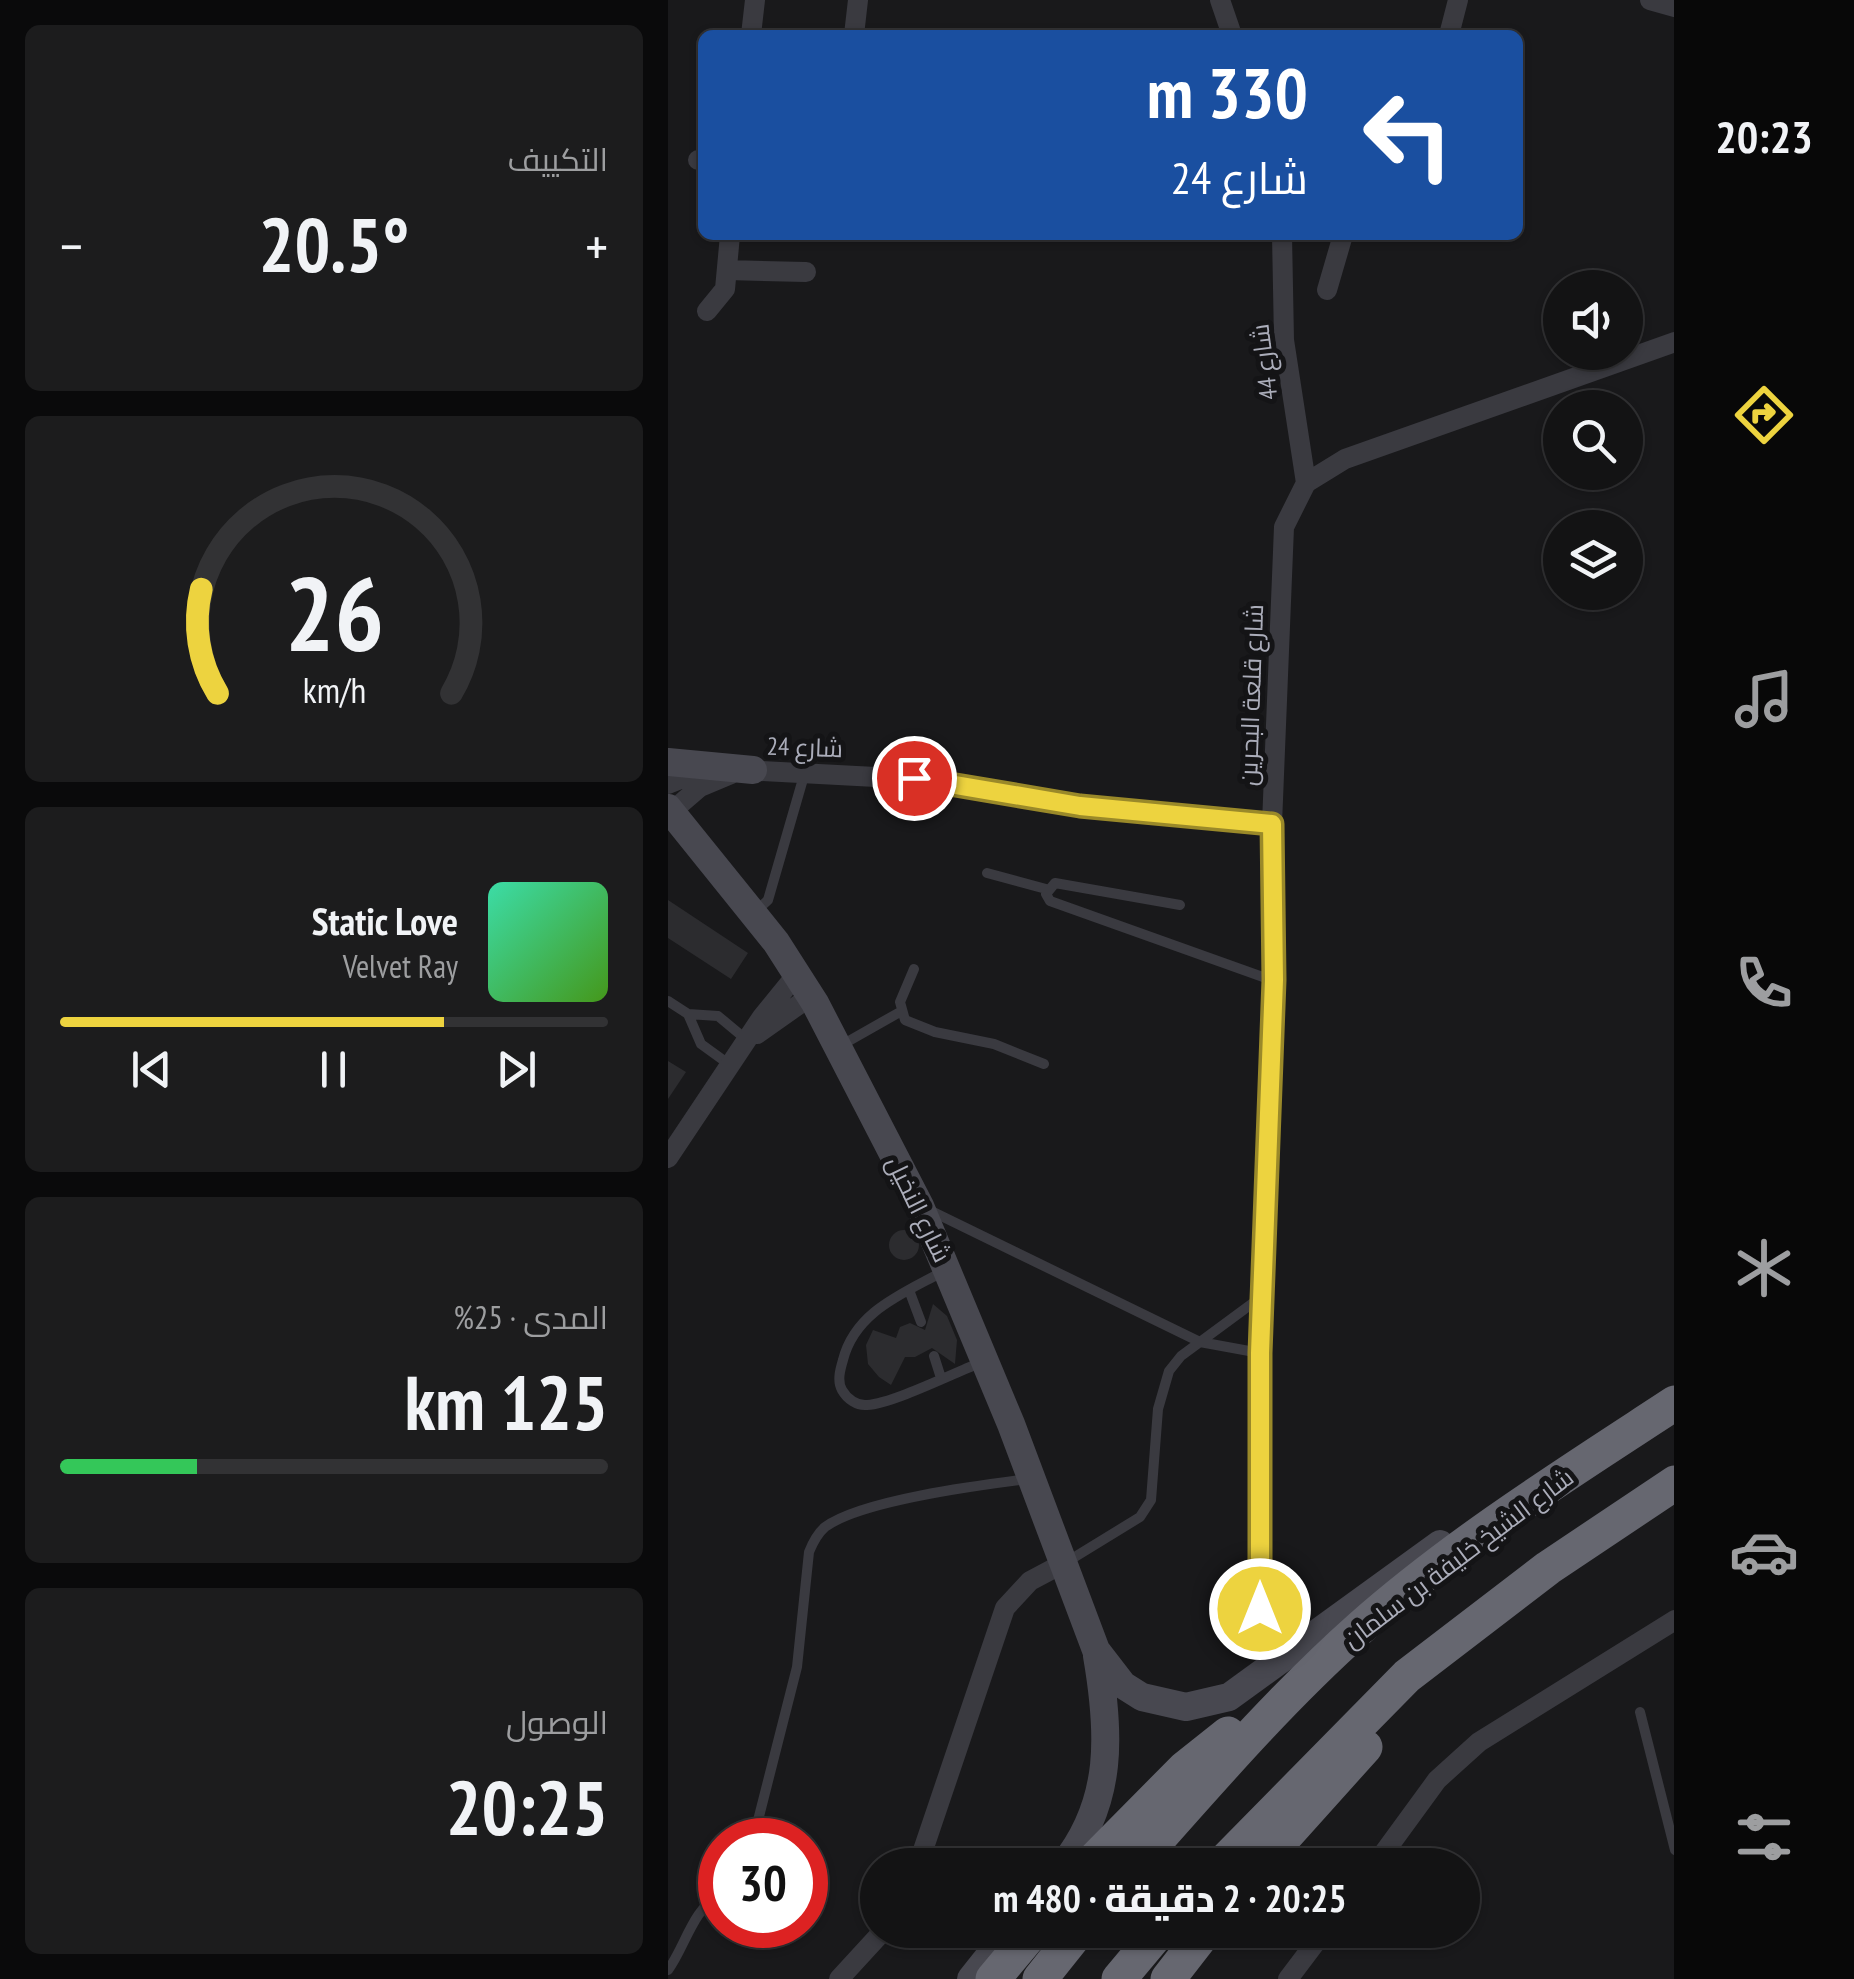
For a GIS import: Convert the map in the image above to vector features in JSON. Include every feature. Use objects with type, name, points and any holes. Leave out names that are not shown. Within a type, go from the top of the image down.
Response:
[{"type":"highway","name":"شارع الشيخ خليفة بن سلمان","points":[[1151,1848],[1216,1772],[1358,1630],[1538,1493],[1674,1402]]},
{"type":"highway","points":[[1238,1848],[1407,1676],[1548,1568],[1674,1482]]},
{"type":"highway","points":[[1274,1848],[1367,1745],[1548,1568]]},
{"type":"highway","points":[[1107,1848],[1184,1770],[1358,1630]]},
{"type":"highway","points":[[993,1979],[1019,1948]]},
{"type":"highway","points":[[1040,1979],[1065,1948]]},
{"type":"highway","points":[[1119,1979],[1145,1948]]},
{"type":"highway","points":[[1168,1979],[1192,1948]]},
{"type":"street","points":[[752,30],[755,0]]},
{"type":"street","points":[[855,30],[858,0]]},
{"type":"street","points":[[1220,0],[1230,30]]},
{"type":"street","points":[[1650,0],[1674,7]]},
{"type":"street","points":[[1450,30],[1455,1]]},
{"type":"street","points":[[707,311],[720,298],[730,240]]},
{"type":"street","name":"شارع 44","points":[[1282,240],[1284,340],[1306,483]]},
{"type":"street","points":[[1327,290],[1341,240]]},
{"type":"street","points":[[727,270],[806,272]]},
{"type":"street","points":[[1306,483],[1321,471],[1380,444],[1674,342]]},
{"type":"street","name":"شارع قلعة البحرين","points":[[1260,1609],[1260,1353],[1274,980],[1272,824],[1280,544],[1306,483]]},
{"type":"street","points":[[668,762],[753,770]]},
{"type":"street","name":"شارع 24","points":[[669,801],[716,779],[753,770],[805,771],[914,778],[1080,806],[1272,824]]},
{"type":"street","name":"شارع النخيل","points":[[669,801],[804,985],[838,1048],[920,1206],[948,1269],[1096,1650],[1107,1669],[1142,1697],[1186,1707],[1208,1704],[1246,1686],[1479,1516],[1538,1493]]},
{"type":"street","points":[[668,1158],[750,1040],[804,985]]},
{"type":"street","points":[[924,1848],[1005,1608],[1030,1581],[1062,1564]]},
{"type":"street","points":[[1387,1848],[1438,1780],[1479,1742],[1674,1620]]},
{"type":"street","name":"شارع النخيل","points":[[1073,1848],[1089,1825],[1108,1753],[1108,1716],[1096,1650]]},
{"type":"street","points":[[839,1979],[867,1948]]},
{"type":"street","points":[[971,1979],[996,1948]]},
{"type":"street","points":[[1288,1979],[1311,1948]]},
{"type":"lane","points":[[754,914],[768,900],[805,771]]},
{"type":"lane","points":[[987,873],[1046,889],[1055,883],[1180,905]]},
{"type":"lane","points":[[1046,889],[1050,900],[1274,980]]},
{"type":"lane","points":[[838,1048],[900,1012],[914,969]]},
{"type":"lane","points":[[668,1001],[688,1014],[718,1016],[750,1040]]},
{"type":"lane","points":[[900,1012],[922,1028],[994,1044],[1044,1064]]},
{"type":"lane","points":[[688,1014],[701,1044],[732,1066]]},
{"type":"lane","points":[[920,1206],[1200,1342],[1260,1353]]},
{"type":"lane","points":[[948,1269],[909,1290],[859,1326],[844,1355],[840,1385],[852,1402],[866,1406],[985,1361]]},
{"type":"lane","points":[[909,1290],[921,1322]]},
{"type":"lane","points":[[1062,1564],[1140,1517],[1151,1500],[1162,1386],[1181,1356],[1262,1296]]},
{"type":"lane","points":[[934,1356],[942,1378]]},
{"type":"lane","points":[[758,1818],[796,1666],[808,1552],[814,1539],[824,1528],[852,1515],[966,1488],[1031,1478]]},
{"type":"lane","points":[[1640,1712],[1674,1850]]},
{"type":"lane","points":[[668,1970],[686,1946],[698,1919]]},
{"type":"building","points":[[668,900],[748,953],[731,979],[668,938]]},
{"type":"building","points":[[668,1061],[686,1072],[668,1099]]},
{"type":"building","points":[[904,1230],[915,1234],[919,1245],[915,1256],[904,1260],[893,1256],[889,1245],[893,1234]]},
{"type":"building","points":[[933,1304],[947,1316],[957,1340],[955,1364],[932,1348],[915,1357],[905,1357],[891,1385],[868,1364],[866,1345],[873,1330],[896,1338],[900,1327],[910,1323],[925,1330]]},
{"type":"route","points":[[914,778],[1080,806],[1272,824],[1274,980],[1260,1353],[1260,1609]]}]
